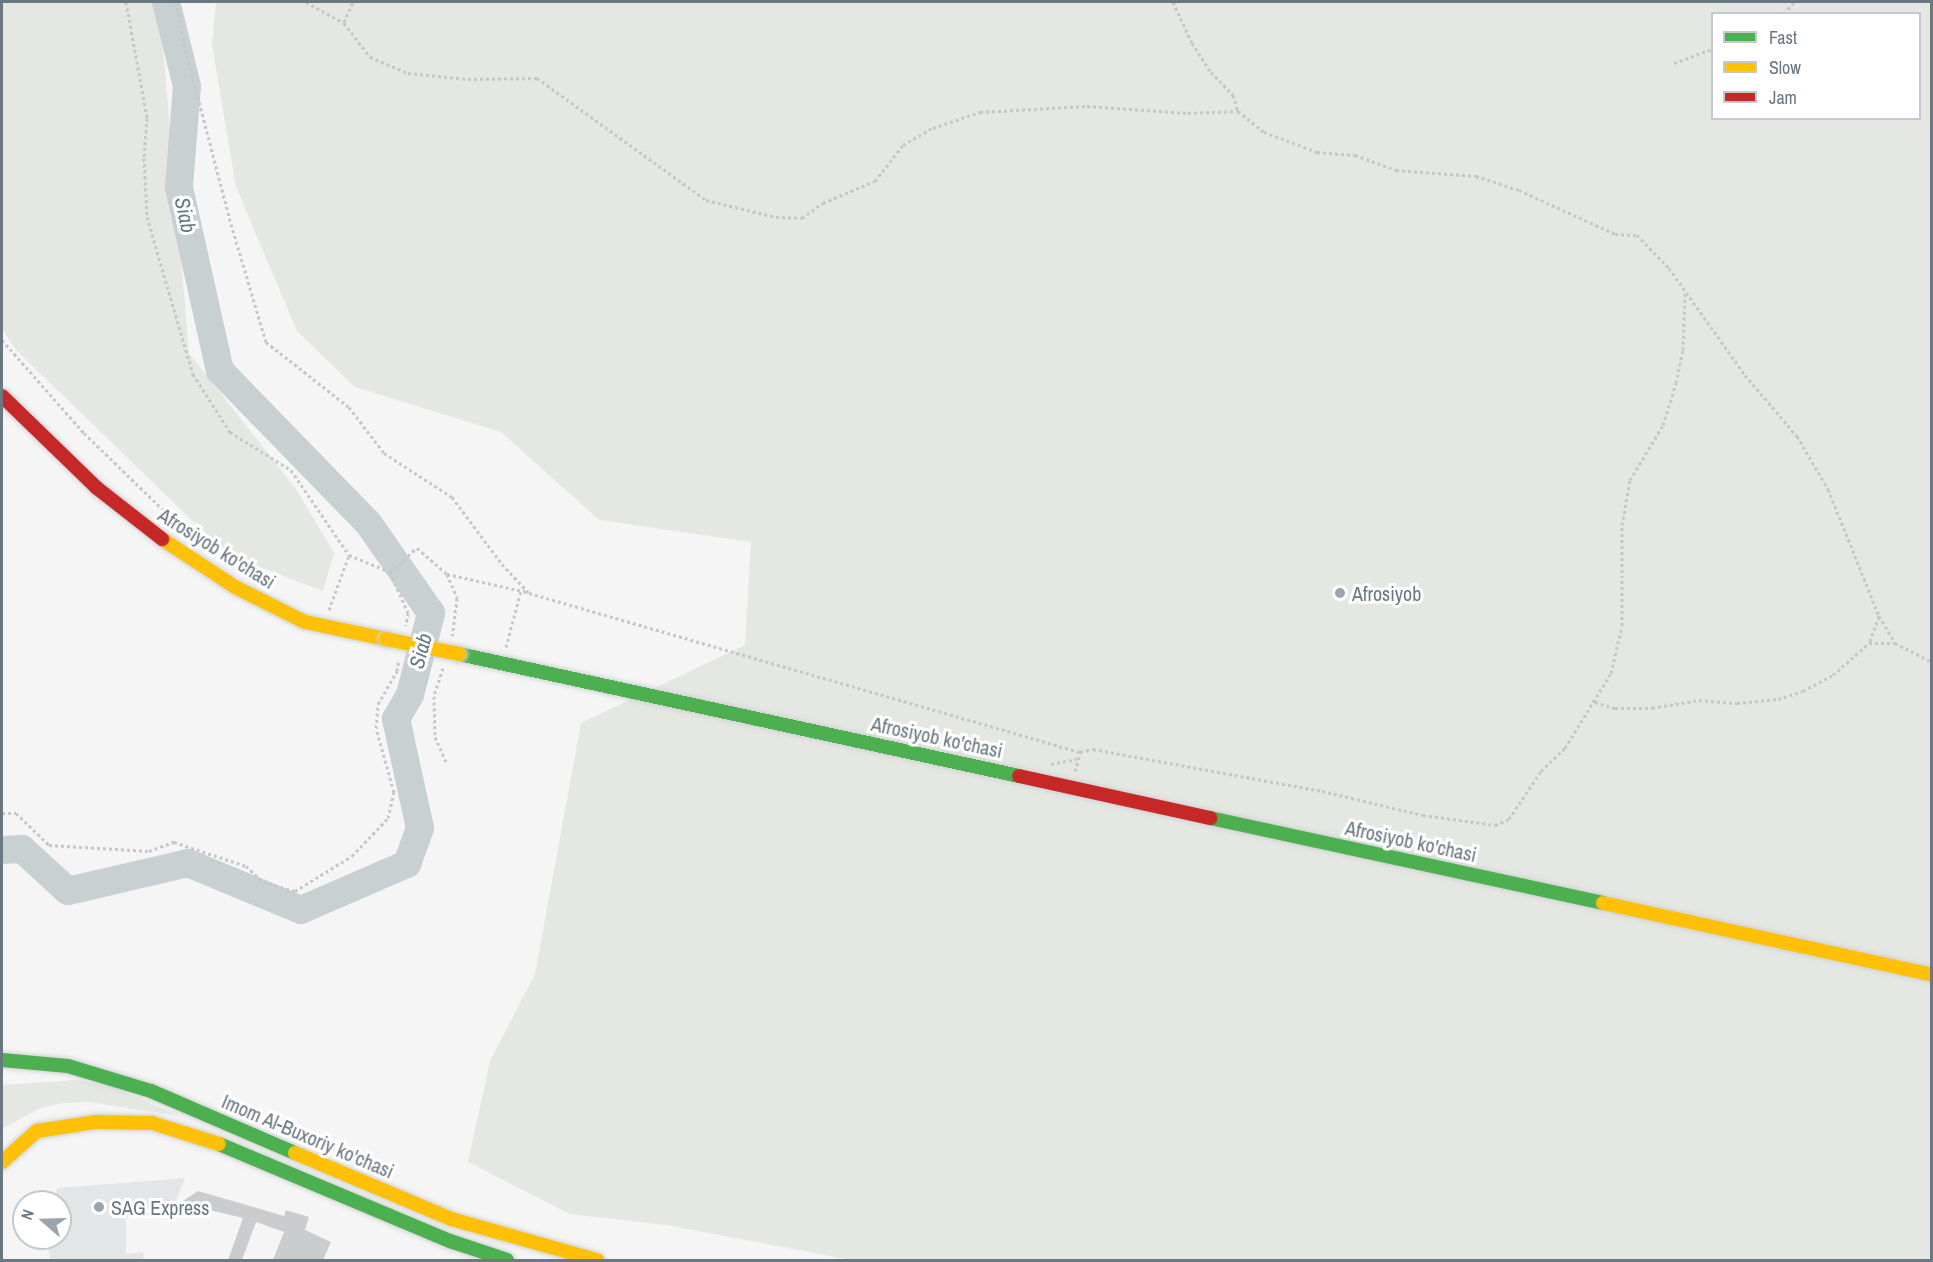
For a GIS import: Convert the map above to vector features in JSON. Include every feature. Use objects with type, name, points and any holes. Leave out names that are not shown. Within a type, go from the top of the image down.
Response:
[{"type":"street","name":"Afrosiyob ko'chasi","points":[[2,396],[105,495],[147,529],[235,587],[305,622],[1071,786],[1932,975]]},
{"type":"street","name":"Imom Al-Buxoriy ko'chasi","points":[[2,1060],[68,1065],[151,1091],[451,1219],[597,1260]]},
{"type":"street","name":"Imom Al-Buxoriy ko'chasi","points":[[2,1162],[37,1131],[96,1122],[152,1122],[208,1139],[450,1241],[507,1260]]},
{"type":"path","points":[[126,2],[147,118],[144,158],[147,217],[193,374],[231,432],[291,470],[349,555],[391,571],[408,613],[404,636]]},
{"type":"path","points":[[177,2],[184,44],[231,224],[266,342],[349,407],[384,453],[452,497],[502,564],[529,592]]},
{"type":"path","points":[[306,2],[344,22],[370,57],[408,73],[468,79],[537,78],[706,200],[776,217],[802,218],[823,203],[875,181],[903,145],[933,128],[980,111],[1087,106],[1188,113],[1238,111]]},
{"type":"path","points":[[344,22],[353,2]]},
{"type":"path","points":[[1173,2],[1191,43],[1233,95],[1238,111],[1264,132],[1317,153],[1355,155],[1396,170],[1476,176],[1519,190],[1615,234],[1637,235],[1685,290],[1807,454],[1828,489],[1879,616],[1895,644]]},
{"type":"path","points":[[1674,63],[1711,50]]},
{"type":"path","points":[[447,574],[529,592],[1080,752],[1093,749],[1322,791],[1423,815],[1495,825],[1509,819],[1541,771],[1565,748],[1611,673],[1622,626],[1622,525],[1630,480],[1662,425],[1676,383],[1683,350],[1685,290]]},
{"type":"path","points":[[2,340],[84,433],[188,535]]},
{"type":"path","points":[[391,571],[417,548]]},
{"type":"path","points":[[318,606],[329,611],[349,555]]},
{"type":"path","points":[[504,656],[521,591]]},
{"type":"path","points":[[1595,702],[1615,708],[1652,708],[1700,700],[1737,703],[1778,699],[1803,692],[1833,675],[1869,643],[1879,616]]},
{"type":"path","points":[[1869,643],[1895,644],[1932,662]]},
{"type":"path","points":[[2,813],[16,813],[50,845],[149,851],[174,842],[246,866],[263,882],[295,891],[352,856],[388,818],[394,792],[376,728],[378,704],[397,671],[401,648]]},
{"type":"path","points":[[1071,786],[1080,752]]},
{"type":"shaded area","points":[[2,2],[152,2],[161,24],[189,353],[296,489],[334,553],[323,591],[228,555],[17,351],[2,329]]},
{"type":"shaded area","name":"Afrosiyob","points":[[216,2],[1931,2],[1931,1260],[851,1260],[667,1225],[570,1214],[468,1162],[490,1061],[535,974],[581,723],[745,645],[751,542],[599,520],[501,432],[355,387],[297,331],[236,187],[212,45]]},
{"type":"shaded area","points":[[78,1080],[115,1088],[180,1116],[88,1102],[63,1103],[40,1108],[2,1129],[2,1085]]},
{"type":"shaded area","points":[[185,1178],[170,1214],[126,1218],[126,1254],[143,1252],[144,1260],[50,1260],[49,1250],[72,1250],[72,1190],[57,1190],[58,1188]]},
{"type":"building","points":[[198,1191],[284,1216],[286,1210],[309,1217],[305,1230],[331,1242],[323,1260],[273,1260],[284,1232],[256,1222],[242,1260],[228,1260],[243,1218],[180,1203]]},
{"type":"waterway","name":"Siab","points":[[2,850],[22,849],[68,891],[188,863],[301,910],[407,864],[420,828],[396,719],[410,695],[431,613],[369,524],[220,371],[179,187],[187,86],[166,2]]},
{"type":"traffic: fast","points":[[459,654],[1019,776]]},
{"type":"traffic: fast","points":[[1210,818],[1603,903]]},
{"type":"traffic: fast","points":[[2,1060],[68,1066],[151,1091],[295,1153]]},
{"type":"traffic: fast","points":[[219,1144],[450,1241],[507,1260]]},
{"type":"traffic: slow","points":[[162,539],[235,587],[305,622],[386,639]]},
{"type":"traffic: slow","points":[[386,639],[459,654]]},
{"type":"traffic: slow","points":[[1603,903],[1932,975]]},
{"type":"traffic: slow","points":[[2,1162],[37,1131],[96,1122],[152,1123],[219,1144]]},
{"type":"traffic: slow","points":[[295,1153],[451,1219],[597,1260]]},
{"type":"traffic: jam","points":[[2,396],[97,488],[162,539]]},
{"type":"traffic: jam","points":[[1019,776],[1210,818]]},
{"type":"place","name":"Afrosiyob","points":[[1340,593]]},
{"type":"place","name":"SAG Express","points":[[99,1207]]}]
